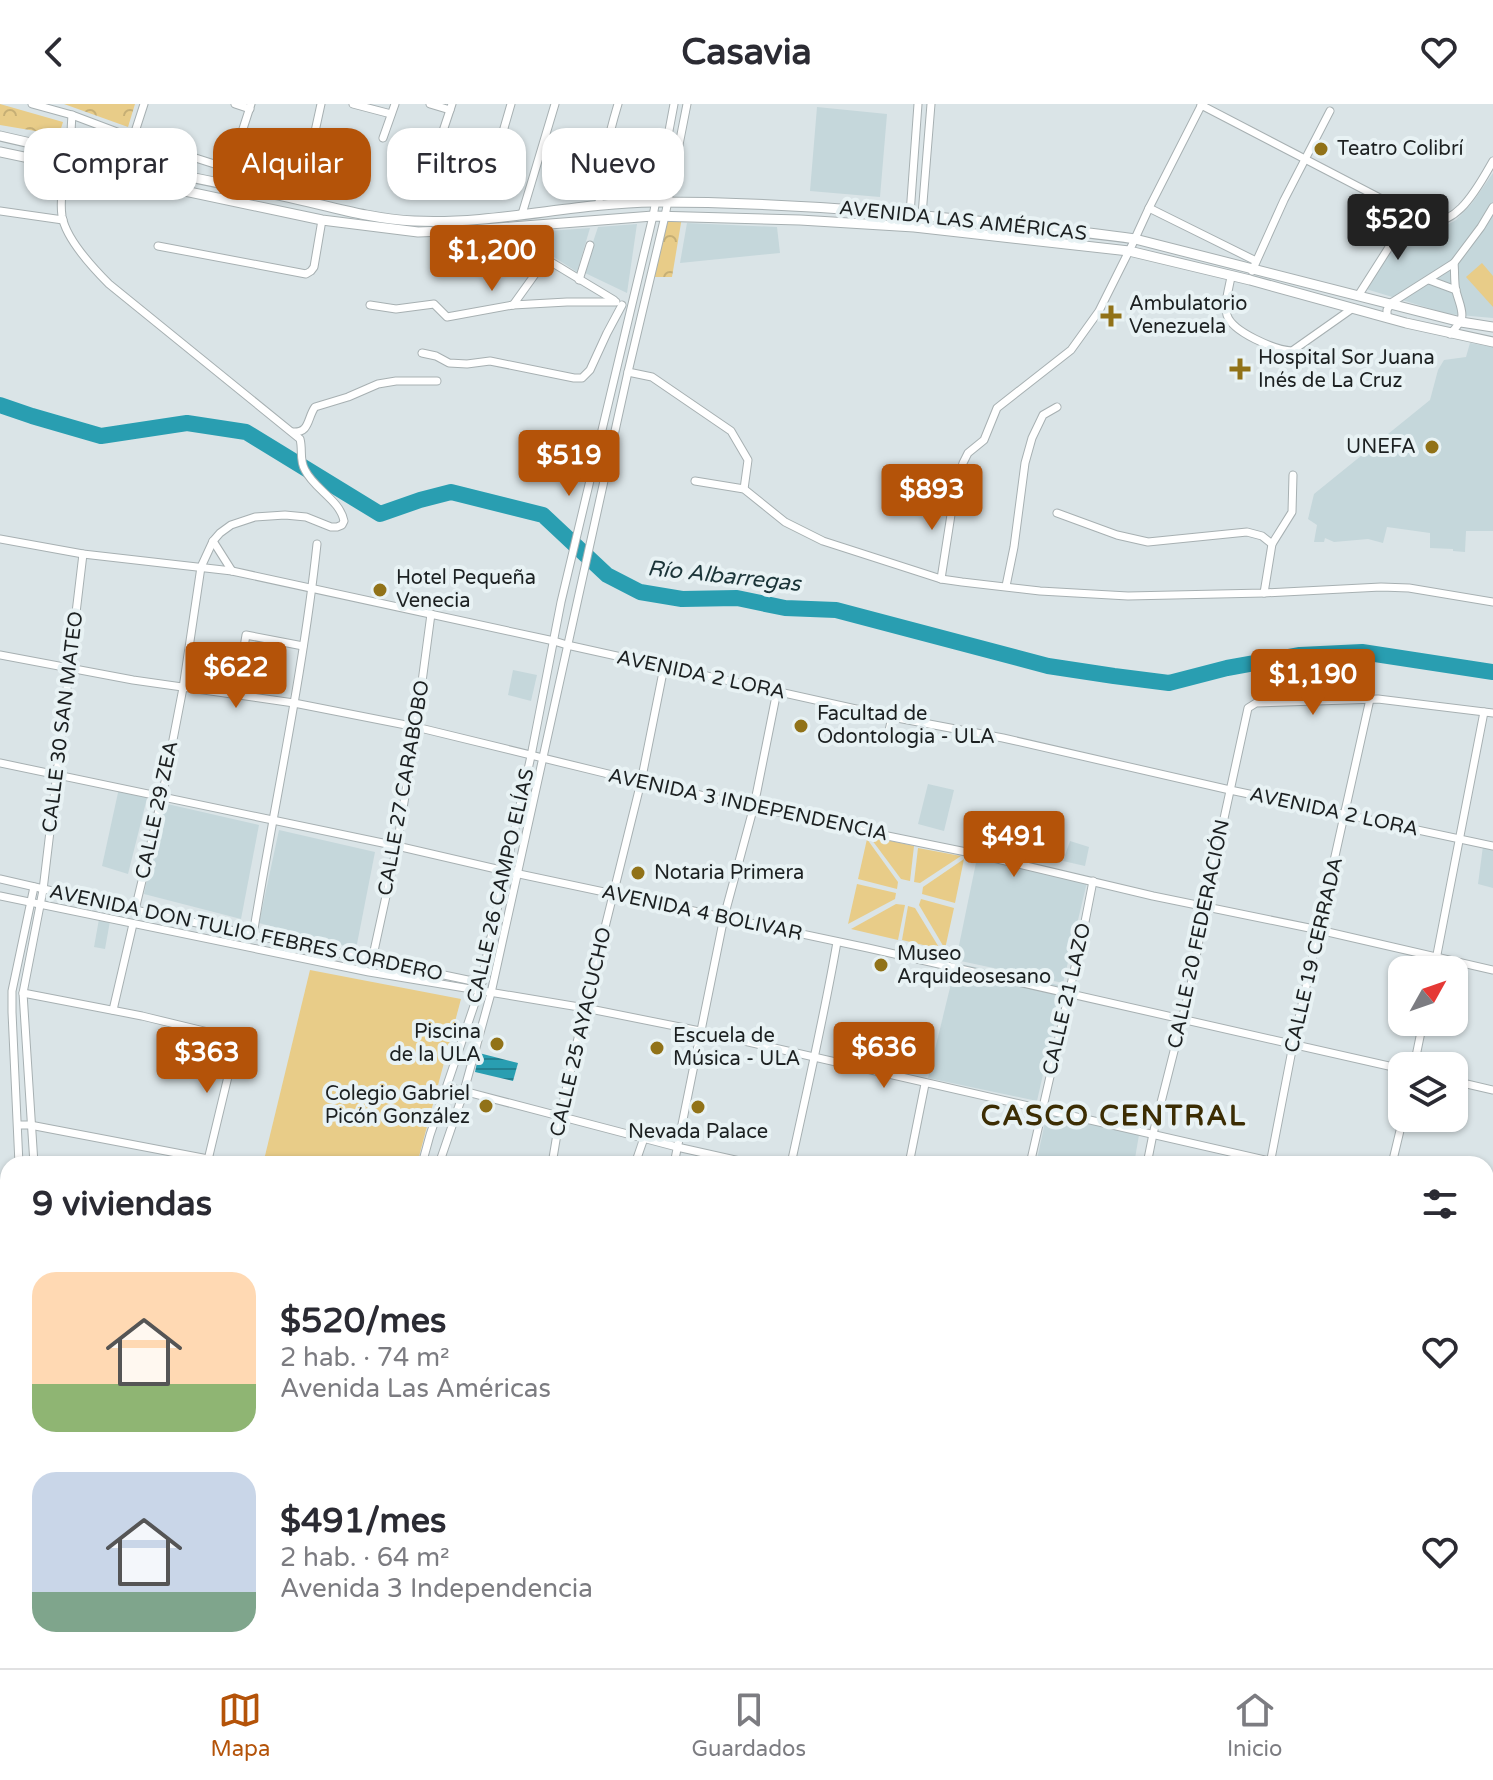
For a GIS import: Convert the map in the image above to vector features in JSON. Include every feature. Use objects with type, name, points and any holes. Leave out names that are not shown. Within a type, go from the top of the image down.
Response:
[{"type":"street","points":[[32,104],[106,128]]},
{"type":"street","points":[[136,128],[144,104]]},
{"type":"street","points":[[235,104],[250,106],[243,128]]},
{"type":"street","points":[[315,128],[321,104]]},
{"type":"street","points":[[353,104],[391,114]]},
{"type":"street","points":[[383,138],[395,104]]},
{"type":"street","points":[[430,104],[451,107],[443,131],[445,134],[496,144],[500,142],[511,104]]},
{"type":"street","points":[[522,214],[555,104]]},
{"type":"street","points":[[599,205],[608,139],[618,104]]},
{"type":"street","points":[[422,353],[449,363],[490,361],[582,378],[590,370],[623,305],[653,216],[674,104]]},
{"type":"street","name":"CALLE 26 CAMPO ELÍAS","points":[[442,1156],[464,1091],[492,989],[668,203],[687,104]]},
{"type":"street","points":[[910,214],[918,104]]},
{"type":"street","points":[[922,215],[931,104]]},
{"type":"street","points":[[941,579],[955,489],[968,453],[984,440],[997,408],[1071,350],[1099,311],[1201,105],[1403,210],[1407,215],[1429,223],[1444,221],[1460,209],[1493,161]]},
{"type":"street","points":[[1149,208],[1253,270],[1330,111]]},
{"type":"street","points":[[71,128],[72,115]]},
{"type":"street","name":"AVENIDA LAS AMÉRICAS","points":[[0,136],[24,142]]},
{"type":"street","name":"AVENIDA LAS AMÉRICAS","points":[[0,152],[24,157]]},
{"type":"street","name":"AVENIDA LAS AMÉRICAS","points":[[197,194],[322,220],[418,232],[665,216],[914,227],[1129,251],[1231,277],[1253,270],[1353,308],[1493,342]]},
{"type":"street","points":[[61,200],[63,220],[91,266],[109,284],[293,432],[302,444],[301,460],[307,474],[340,510],[344,521],[337,527],[306,517],[285,515],[255,517],[231,525],[213,541],[232,571]]},
{"type":"street","name":"AVENIDA LAS AMÉRICAS","points":[[300,200],[351,213],[412,221],[468,221],[599,205],[656,202],[804,205],[1084,232],[1135,239],[1461,322],[1493,327]]},
{"type":"street","points":[[1387,318],[1391,303],[1454,263],[1493,207]]},
{"type":"street","points":[[0,211],[63,220]]},
{"type":"street","points":[[1358,296],[1407,215]]},
{"type":"street","points":[[158,246],[306,274],[314,267],[322,220]]},
{"type":"street","points":[[502,228],[579,280],[623,305]]},
{"type":"street","points":[[579,280],[590,245]]},
{"type":"street","points":[[513,305],[546,259]]},
{"type":"street","points":[[1450,334],[1461,322],[1462,307],[1456,290],[1454,263]]},
{"type":"street","points":[[1231,277],[1225,311],[1228,320],[1245,334],[1283,350],[1292,351],[1353,308]]},
{"type":"street","points":[[1429,280],[1456,290]]},
{"type":"street","points":[[370,305],[396,309],[434,304],[447,317],[513,305],[567,302],[623,305]]},
{"type":"street","name":"CALLE 26 CAMPO ELÍAS","points":[[424,1156],[480,987],[561,602],[607,402],[623,305]]},
{"type":"street","points":[[628,372],[652,377],[731,431],[748,460],[744,489]]},
{"type":"street","points":[[293,432],[305,429],[315,407],[378,384],[437,381]]},
{"type":"street","points":[[1006,586],[1025,463],[1032,438],[1043,415],[1057,407]]},
{"type":"street","points":[[1264,593],[1272,544],[1292,512],[1293,475]]},
{"type":"street","points":[[695,481],[744,489],[785,522],[823,541],[941,579],[1040,591],[1128,596],[1409,588],[1493,602]]},
{"type":"street","points":[[1057,513],[1117,535],[1148,542],[1247,532],[1262,536],[1272,544]]},
{"type":"street","name":"AVENIDA 2 LORA","points":[[0,539],[83,554],[232,571],[1493,846]]},
{"type":"street","name":"CALLE 29 ZEA","points":[[135,910],[162,797],[183,688],[201,567],[213,541]]},
{"type":"street","points":[[253,935],[294,703],[317,544]]},
{"type":"street","name":"CALLE 30 SAN MATEO","points":[[39,888],[83,554]]},
{"type":"street","name":"CALLE 27 CARABOBO","points":[[372,960],[397,846],[431,614]]},
{"type":"street","points":[[236,695],[246,635],[303,646]]},
{"type":"street","name":"AVENIDA 3 INDEPENDENCIA","points":[[0,655],[183,688],[294,703],[416,727],[641,782],[1432,956]]},
{"type":"street","name":"CALLE 25 AYACUCHO","points":[[553,1156],[585,1008],[641,782],[664,667]]},
{"type":"street","points":[[675,1156],[724,917],[754,806],[777,691]]},
{"type":"street","points":[[1370,699],[1493,713]]},
{"type":"street","name":"CALLE 20 FEDERACIÓN","points":[[1149,1156],[1192,980],[1246,712],[1251,704],[1370,699]]},
{"type":"street","name":"CALLE 19 CERRADA","points":[[1271,1156],[1370,699]]},
{"type":"street","points":[[1436,956],[1484,712]]},
{"type":"street","points":[[888,735],[892,717]]},
{"type":"street","name":"AVENIDA 4 BOLIVAR","points":[[0,763],[868,948],[1388,1066]]},
{"type":"street","name":"AVENIDA DON TULIO FEBRES CORDERO","points":[[0,879],[372,960],[480,987]]},
{"type":"street","name":"CALLE 21 LAZO","points":[[1032,1156],[1093,881]]},
{"type":"street","points":[[19,1156],[12,991],[32,902],[39,888]]},
{"type":"street","points":[[33,1156],[23,993],[41,905],[39,888]]},
{"type":"street","name":"AVENIDA DON TULIO FEBRES CORDERO","points":[[0,896],[369,972],[492,989],[700,1031],[1242,1156]]},
{"type":"street","points":[[113,1010],[133,924]]},
{"type":"street","points":[[793,1156],[822,1027],[837,942]]},
{"type":"street","name":"AVENIDA 3 INDEPENDENCIA","points":[[1468,964],[1493,970]]},
{"type":"street","points":[[0,988],[12,991]]},
{"type":"street","points":[[23,993],[237,1039],[208,1156]]},
{"type":"street","points":[[911,1156],[925,1084]]},
{"type":"street","points":[[1468,1084],[1493,1090]]},
{"type":"street","points":[[448,1087],[717,1156]]},
{"type":"street","points":[[18,1125],[182,1156]]},
{"type":"street","points":[[1394,1156],[1400,1132]]},
{"type":"street","points":[[638,1156],[644,1138]]},
{"type":"shaded area","points":[[817,107],[887,114],[880,197],[810,191]]},
{"type":"shaded area","points":[[1493,173],[1493,318],[1448,314],[1366,289],[1365,286],[1398,243],[1438,230],[1456,220]]},
{"type":"shaded area","points":[[687,223],[777,227],[780,253],[680,263]]},
{"type":"shaded area","points":[[637,224],[627,293],[583,272],[598,227]]},
{"type":"shaded area","points":[[590,228],[577,272],[523,237],[534,232]]},
{"type":"shaded area","name":"UNEFA","points":[[1470,343],[1493,347],[1493,531],[1466,531],[1465,552],[1430,548],[1430,533],[1387,527],[1383,543],[1368,539],[1334,542],[1325,538],[1324,542],[1314,542],[1317,525],[1308,519],[1314,494],[1430,400],[1444,360],[1466,357]]},
{"type":"shaded area","points":[[513,670],[537,675],[531,701],[508,695]]},
{"type":"shaded area","points":[[928,784],[954,790],[944,831],[918,824]]},
{"type":"shaded area","points":[[119,788],[148,794],[128,874],[102,866]]},
{"type":"shaded area","points":[[163,803],[259,825],[241,919],[144,894]]},
{"type":"shaded area","points":[[279,830],[375,852],[356,949],[259,923]]},
{"type":"shaded area","points":[[1070,841],[1089,847],[1085,866],[1063,861]]},
{"type":"shaded area","points":[[1483,846],[1493,848],[1493,888],[1478,884]]},
{"type":"shaded area","points":[[978,853],[1088,878],[1063,983],[956,960]]},
{"type":"shaded area","points":[[99,919],[110,921],[105,949],[94,947]]},
{"type":"shaded area","points":[[956,963],[1063,986],[1037,1101],[928,1078]]},
{"type":"shaded area","points":[[1047,1113],[1139,1135],[1135,1156],[1038,1156]]},
{"type":"green space","points":[[0,104],[63,122],[61,128],[24,129],[0,125]]},
{"type":"green space","points":[[64,104],[135,104],[128,127]]},
{"type":"green space","points":[[665,217],[682,217],[672,277],[650,277]]},
{"type":"green space","points":[[1482,263],[1493,276],[1493,307],[1466,277]]},
{"type":"green space","points":[[869,836],[914,846],[910,881],[901,879]]},
{"type":"green space","points":[[867,839],[898,882],[897,889],[858,879]]},
{"type":"green space","points":[[918,848],[961,856],[920,883],[914,882]]},
{"type":"green space","points":[[964,859],[955,903],[922,894],[923,887]]},
{"type":"green space","points":[[857,884],[896,893],[895,899],[848,924]]},
{"type":"green space","points":[[921,899],[954,908],[945,949],[919,905]]},
{"type":"green space","points":[[896,904],[905,905],[898,940],[851,929]]},
{"type":"green space","points":[[908,906],[915,908],[940,949],[902,940]]},
{"type":"green space","points":[[310,970],[461,999],[419,1156],[265,1156]]},
{"type":"water","points":[[479,1053],[518,1063],[513,1081],[475,1072]]},
{"type":"waterway","name":"Río Albarregas","points":[[0,405],[101,436],[187,423],[246,432],[380,514],[451,492],[543,515],[607,575],[640,592],[682,599],[737,598],[785,608],[836,610],[1048,666],[1169,683],[1227,668],[1300,655],[1362,652],[1493,672]]},
{"type":"place","name":"Teatro Colibrí","points":[[1321,149]]},
{"type":"place","name":"Ambulatorio Venezuela","points":[[1111,316]]},
{"type":"place","name":"Hospital Sor Juana Inés de La Cruz","points":[[1240,369]]},
{"type":"place","name":"UNEFA","points":[[1432,447]]},
{"type":"place","name":"Hotel Pequeña Venecia","points":[[380,590]]},
{"type":"place","name":"Facultad de Odontologia - ULA","points":[[801,726]]},
{"type":"place","name":"Notaria Primera","points":[[638,873]]},
{"type":"place","name":"Museo Arquideosesano","points":[[881,965]]},
{"type":"place","name":"Piscina de la ULA","points":[[497,1044]]},
{"type":"place","name":"Escuela de Música - ULA","points":[[657,1048]]},
{"type":"place","name":"Colegio Gabriel Picón González","points":[[486,1106]]},
{"type":"place","name":"Nevada Palace","points":[[698,1107]]},
{"type":"district","name":"CASCO CENTRAL","points":[[1114,1116]]}]
